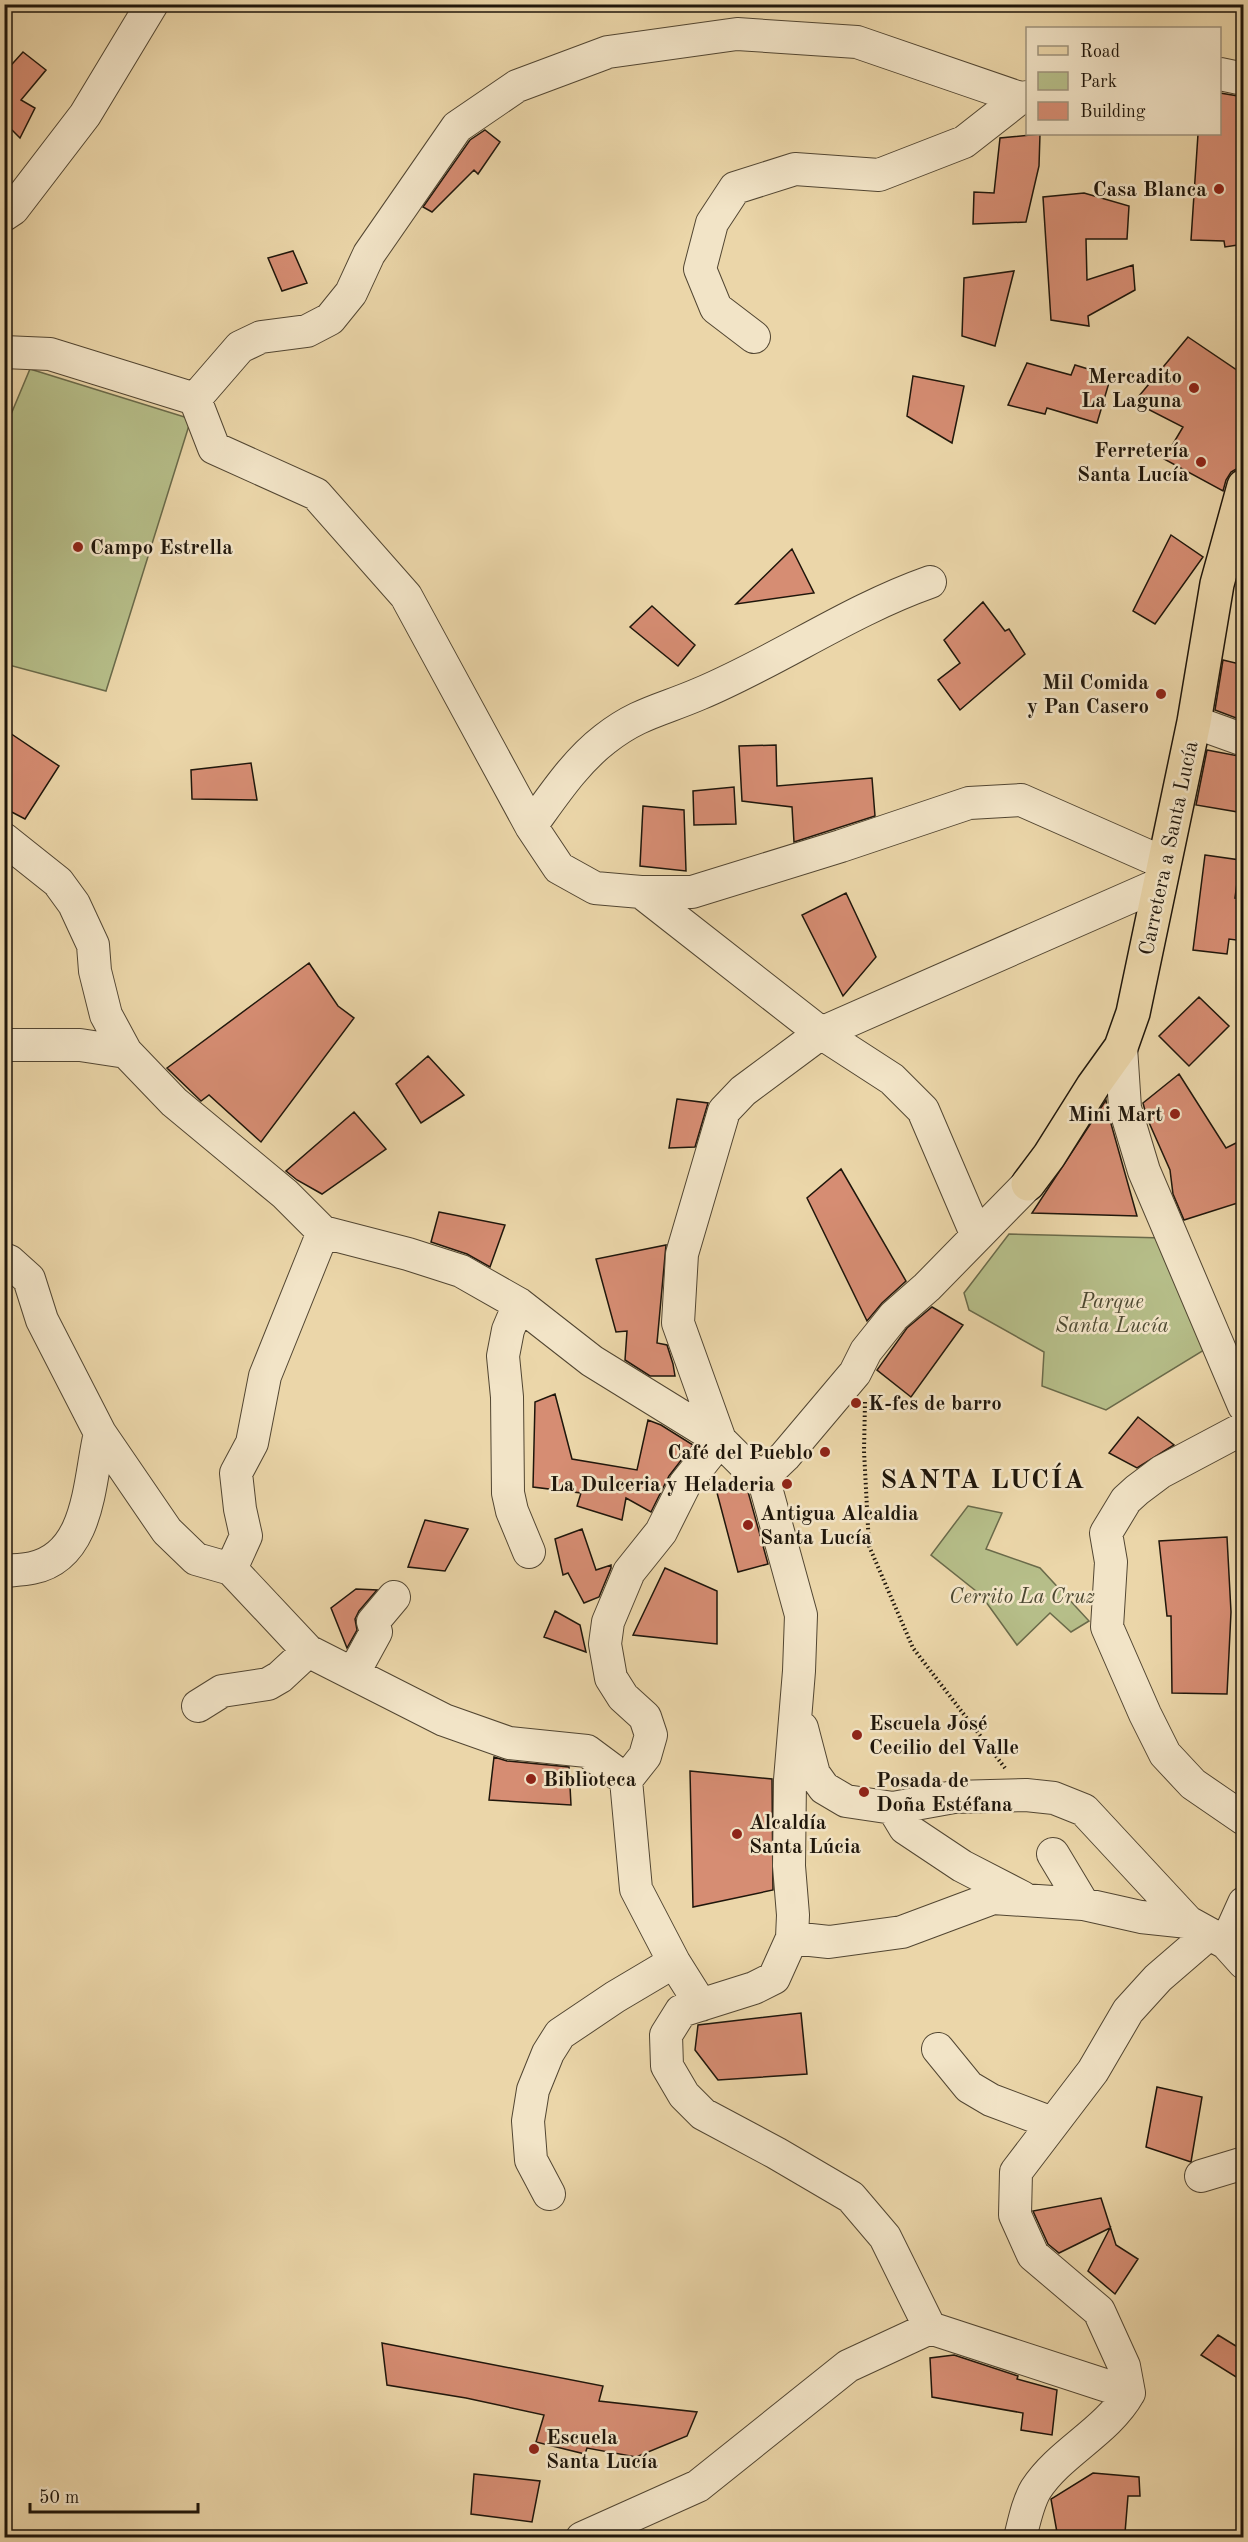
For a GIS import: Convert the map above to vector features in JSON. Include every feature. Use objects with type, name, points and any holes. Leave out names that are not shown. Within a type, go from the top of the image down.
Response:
[{"type":"main road","name":"Carretera a Santa Lucía","points":[[1028,1184],[1121,1047],[1133,1013],[1194,722],[1217,584],[1244,486]]},
{"type":"street","points":[[4,215],[13,209],[85,115],[152,4]]},
{"type":"street","points":[[195,399],[240,347],[261,337],[307,332],[330,319],[351,293],[369,254],[457,127],[517,86],[608,51],[737,34],[857,42],[1024,97]]},
{"type":"street","points":[[1221,74],[1244,79]]},
{"type":"street","points":[[754,337],[716,308],[700,269],[712,223],[735,188],[795,169],[879,175],[964,142],[1024,97]]},
{"type":"street","points":[[4,352],[50,354],[195,399]]},
{"type":"street","points":[[195,399],[214,448],[316,494],[406,596],[531,826],[559,868],[595,888],[641,892],[692,892],[969,803],[1022,800],[1162,873]]},
{"type":"street","points":[[531,826],[572,773],[603,740],[633,718],[699,694],[861,610],[898,593],[930,582]]},
{"type":"street","points":[[1194,722],[1244,740]]},
{"type":"street","points":[[4,839],[58,882],[74,904],[93,945],[95,971],[106,1015],[126,1052],[174,1101],[285,1194],[323,1232],[408,1254],[461,1271],[519,1304],[592,1361],[720,1440],[745,1465],[764,1477],[801,1615],[790,1780],[789,1866],[794,1915],[792,1938],[774,1978],[754,1988],[681,2011],[666,2035],[667,2066],[684,2095],[703,2114],[851,2197],[885,2237],[930,2328]]},
{"type":"street","points":[[720,1440],[678,1323],[682,1254],[724,1111],[743,1091],[821,1033],[1162,873]]},
{"type":"street","points":[[641,892],[821,1033],[892,1079],[923,1110],[976,1236]]},
{"type":"street","points":[[4,1045],[80,1045],[126,1052]]},
{"type":"street","points":[[1121,1047],[1125,1108],[1144,1171],[1244,1406]]},
{"type":"street","points":[[764,1477],[785,1456],[855,1373],[866,1351],[894,1316],[1028,1184]]},
{"type":"street","points":[[231,1569],[246,1536],[236,1473],[252,1443],[265,1376],[323,1232]]},
{"type":"street","points":[[4,1259],[29,1280],[42,1320],[100,1433],[168,1531],[196,1559],[231,1569],[308,1651],[444,1720],[509,1743],[587,1751],[626,1780]]},
{"type":"street","points":[[519,1304],[508,1330],[503,1356],[507,1408],[508,1493],[512,1511],[529,1552]]},
{"type":"street","points":[[1244,1428],[1161,1472],[1137,1490],[1126,1500],[1106,1533],[1111,1562],[1107,1626],[1145,1714],[1165,1754],[1193,1784],[1244,1819]]},
{"type":"street","points":[[4,1571],[34,1568],[58,1556],[78,1532],[89,1503],[93,1464],[100,1433]]},
{"type":"street","points":[[701,2005],[674,1962],[636,1889],[626,1780],[645,1756],[651,1735],[645,1717],[623,1697],[611,1678],[605,1644],[608,1622],[629,1572],[661,1532],[685,1484],[720,1440]]},
{"type":"street","points":[[353,1674],[376,1632],[373,1622],[394,1597]]},
{"type":"street","points":[[198,1706],[222,1691],[268,1684],[280,1677],[308,1651]]},
{"type":"street","points":[[796,1707],[814,1774],[824,1788],[846,1801],[893,1808],[954,1797],[1026,1795],[1054,1798],[1084,1810],[1216,1941]]},
{"type":"street","points":[[893,1808],[904,1828],[962,1866],[1025,1899]]},
{"type":"street","points":[[1053,1854],[1083,1904]]},
{"type":"street","points":[[792,1938],[829,1942],[902,1932],[993,1898],[1083,1904],[1141,1917],[1216,1941]]},
{"type":"street","points":[[1020,2538],[1036,2490],[1066,2458],[1120,2410],[1129,2393],[1124,2366],[1098,2311],[1033,2255],[1015,2215],[1016,2172],[1093,2071],[1128,2011],[1158,1978],[1216,1941],[1244,1903]]},
{"type":"street","points":[[549,2194],[531,2160],[528,2121],[533,2090],[548,2053],[560,2034],[615,1997],[674,1962]]},
{"type":"street","points":[[938,2049],[969,2087],[991,2100],[1052,2123]]},
{"type":"street","points":[[1201,2176],[1244,2163]]},
{"type":"street","points":[[582,2538],[698,2486],[848,2366],[930,2328],[1129,2393]]},
{"type":"path","points":[[865,1396],[864,1451],[869,1546],[913,1648],[1026,1795]]},
{"type":"green space","name":"Campo Estrella","points":[[30,369],[191,419],[106,691],[5,664],[4,431]]},
{"type":"green space","name":"Parque Santa Lucía","points":[[1009,1234],[1164,1238],[1209,1347],[1106,1410],[1042,1386],[1044,1352],[969,1310],[964,1293]]},
{"type":"green space","name":"Cerrito La Cruz","points":[[968,1506],[1002,1513],[986,1549],[1040,1568],[1089,1621],[1071,1632],[1050,1613],[1017,1645],[981,1595],[931,1555]]},
{"type":"building","points":[[23,52],[46,70],[21,100],[35,108],[20,138],[4,122],[4,73]]},
{"type":"building","name":"Casa Blanca","points":[[1221,93],[1244,97],[1244,244],[1225,247],[1224,241],[1191,240],[1198,135],[1221,135]]},
{"type":"building","points":[[485,130],[500,142],[478,174],[474,170],[432,212],[423,207],[470,140]]},
{"type":"building","points":[[1040,135],[1039,166],[1026,222],[973,224],[974,192],[994,193],[1000,138]]},
{"type":"building","points":[[1084,193],[1129,206],[1127,239],[1086,239],[1087,280],[1133,265],[1135,290],[1088,316],[1089,326],[1051,320],[1043,197]]},
{"type":"building","points":[[293,251],[307,283],[282,291],[268,258]]},
{"type":"building","points":[[1014,271],[995,346],[962,336],[964,278]]},
{"type":"building","name":"Mercadito La Laguna","points":[[1188,337],[1244,375],[1244,456],[1238,468],[1231,472],[1226,480],[1223,491],[1164,459],[1183,427],[1134,402]]},
{"type":"building","points":[[1027,363],[1071,375],[1075,365],[1111,376],[1097,423],[1047,408],[1045,414],[1008,405]]},
{"type":"building","points":[[913,376],[964,386],[952,443],[907,416]]},
{"type":"building","points":[[1171,535],[1203,557],[1155,624],[1133,611]]},
{"type":"building","points":[[792,549],[814,593],[736,604]]},
{"type":"building","points":[[983,602],[1005,631],[1009,629],[1025,654],[960,710],[938,680],[960,663],[944,640]]},
{"type":"building","points":[[652,606],[695,645],[678,666],[630,627]]},
{"type":"building","points":[[1223,660],[1244,665],[1244,721],[1215,710]]},
{"type":"building","points":[[4,729],[59,766],[25,819],[4,808]]},
{"type":"building","points":[[776,745],[777,786],[872,778],[875,816],[794,842],[792,807],[742,801],[739,746]]},
{"type":"building","points":[[1207,750],[1244,757],[1244,813],[1196,805]]},
{"type":"building","points":[[251,763],[257,800],[192,799],[191,770]]},
{"type":"building","points":[[734,787],[736,824],[694,825],[693,791]]},
{"type":"building","points":[[643,806],[684,810],[686,871],[640,866]]},
{"type":"building","points":[[1205,855],[1240,860],[1235,898],[1244,899],[1244,941],[1229,939],[1227,954],[1193,950]]},
{"type":"building","points":[[846,893],[876,957],[843,996],[802,915]]},
{"type":"building","points":[[309,963],[338,1006],[354,1018],[261,1142],[209,1095],[201,1101],[167,1068]]},
{"type":"building","points":[[1199,997],[1229,1026],[1189,1066],[1159,1036]]},
{"type":"building","points":[[428,1056],[464,1095],[421,1123],[396,1084]]},
{"type":"building","points":[[1179,1074],[1226,1148],[1244,1139],[1244,1201],[1184,1220],[1173,1194],[1170,1170],[1147,1118],[1143,1103]]},
{"type":"building","points":[[677,1099],[708,1103],[695,1147],[669,1148]]},
{"type":"building","points":[[1106,1100],[1137,1216],[1032,1213]]},
{"type":"building","points":[[354,1112],[386,1149],[322,1194],[286,1171]]},
{"type":"building","points":[[841,1169],[906,1281],[882,1303],[867,1321],[807,1198]]},
{"type":"building","points":[[439,1212],[505,1225],[490,1267],[467,1254],[431,1242]]},
{"type":"building","points":[[666,1245],[657,1343],[667,1345],[675,1376],[650,1376],[625,1360],[627,1331],[616,1332],[596,1259]]},
{"type":"building","points":[[932,1307],[963,1325],[911,1397],[877,1370],[907,1328]]},
{"type":"building","points":[[555,1394],[572,1459],[637,1470],[648,1420],[661,1425],[693,1445],[669,1476],[651,1512],[626,1498],[622,1520],[577,1506],[581,1493],[533,1487],[535,1402]]},
{"type":"building","points":[[1138,1417],[1174,1445],[1137,1468],[1109,1453]]},
{"type":"building","name":"Antigua Alcaldia Santa Lucía","points":[[740,1483],[747,1488],[768,1564],[738,1572],[716,1489]]},
{"type":"building","points":[[425,1520],[468,1529],[445,1571],[408,1567]]},
{"type":"building","points":[[582,1529],[596,1570],[611,1565],[599,1597],[584,1603],[568,1573],[563,1575],[555,1539]]},
{"type":"building","points":[[1227,1537],[1231,1612],[1227,1694],[1172,1693],[1171,1616],[1167,1616],[1159,1541]]},
{"type":"building","points":[[665,1568],[717,1591],[717,1644],[633,1635]]},
{"type":"building","points":[[356,1589],[377,1590],[359,1611],[355,1619],[357,1630],[347,1648],[331,1608]]},
{"type":"building","points":[[555,1611],[580,1625],[586,1652],[544,1637]]},
{"type":"building","name":"Biblioteca","points":[[494,1757],[507,1761],[569,1767],[571,1805],[489,1800]]},
{"type":"building","name":"Alcaldía Santa Lúcia","points":[[690,1771],[772,1779],[773,1890],[693,1907]]},
{"type":"building","points":[[801,2013],[807,2074],[718,2080],[695,2050],[698,2025]]},
{"type":"building","points":[[1157,2087],[1202,2097],[1191,2162],[1146,2147]]},
{"type":"building","points":[[1101,2198],[1116,2245],[1138,2259],[1115,2294],[1088,2271],[1110,2228],[1059,2253],[1048,2244],[1033,2211]]},
{"type":"building","points":[[1218,2335],[1244,2351],[1244,2382],[1201,2355]]},
{"type":"building","points":[[382,2343],[603,2386],[599,2401],[697,2412],[687,2436],[636,2457],[587,2448],[585,2454],[536,2442],[544,2415],[466,2398],[387,2385]]},
{"type":"building","points":[[954,2355],[1018,2376],[1017,2379],[1057,2390],[1052,2435],[1021,2430],[1023,2413],[932,2397],[930,2358]]},
{"type":"building","points":[[1093,2473],[1139,2477],[1140,2496],[1128,2496],[1125,2533],[1093,2535],[1093,2538],[1058,2538],[1051,2499]]},
{"type":"building","points":[[474,2474],[540,2481],[532,2522],[471,2514]]},
{"type":"place","name":"Casa Blanca","points":[[1219,189]]},
{"type":"place","name":"Mercadito La Laguna","points":[[1194,388]]},
{"type":"place","name":"Ferretería Santa Lucía","points":[[1201,462]]},
{"type":"place","name":"Campo Estrella","points":[[78,547]]},
{"type":"place","name":"Mil Comida y Pan Casero","points":[[1161,694]]},
{"type":"place","name":"Mini Mart","points":[[1175,1114]]},
{"type":"place","name":"K-fes de barro","points":[[856,1403]]},
{"type":"place","name":"Café del Pueblo","points":[[825,1452]]},
{"type":"place","name":"La Dulceria y Heladeria","points":[[787,1484]]},
{"type":"place","name":"Antigua Alcaldia Santa Lucía","points":[[748,1525]]},
{"type":"place","name":"Escuela José Cecilio del Valle","points":[[857,1735]]},
{"type":"place","name":"Biblioteca","points":[[531,1779]]},
{"type":"place","name":"Posada de Doña Estéfana","points":[[864,1792]]},
{"type":"place","name":"Alcaldía Santa Lúcia","points":[[737,1834]]},
{"type":"place","name":"Escuela Santa Lucía","points":[[534,2449]]},
{"type":"district","name":"SANTA LUCÍA","points":[[983,1479]]}]
